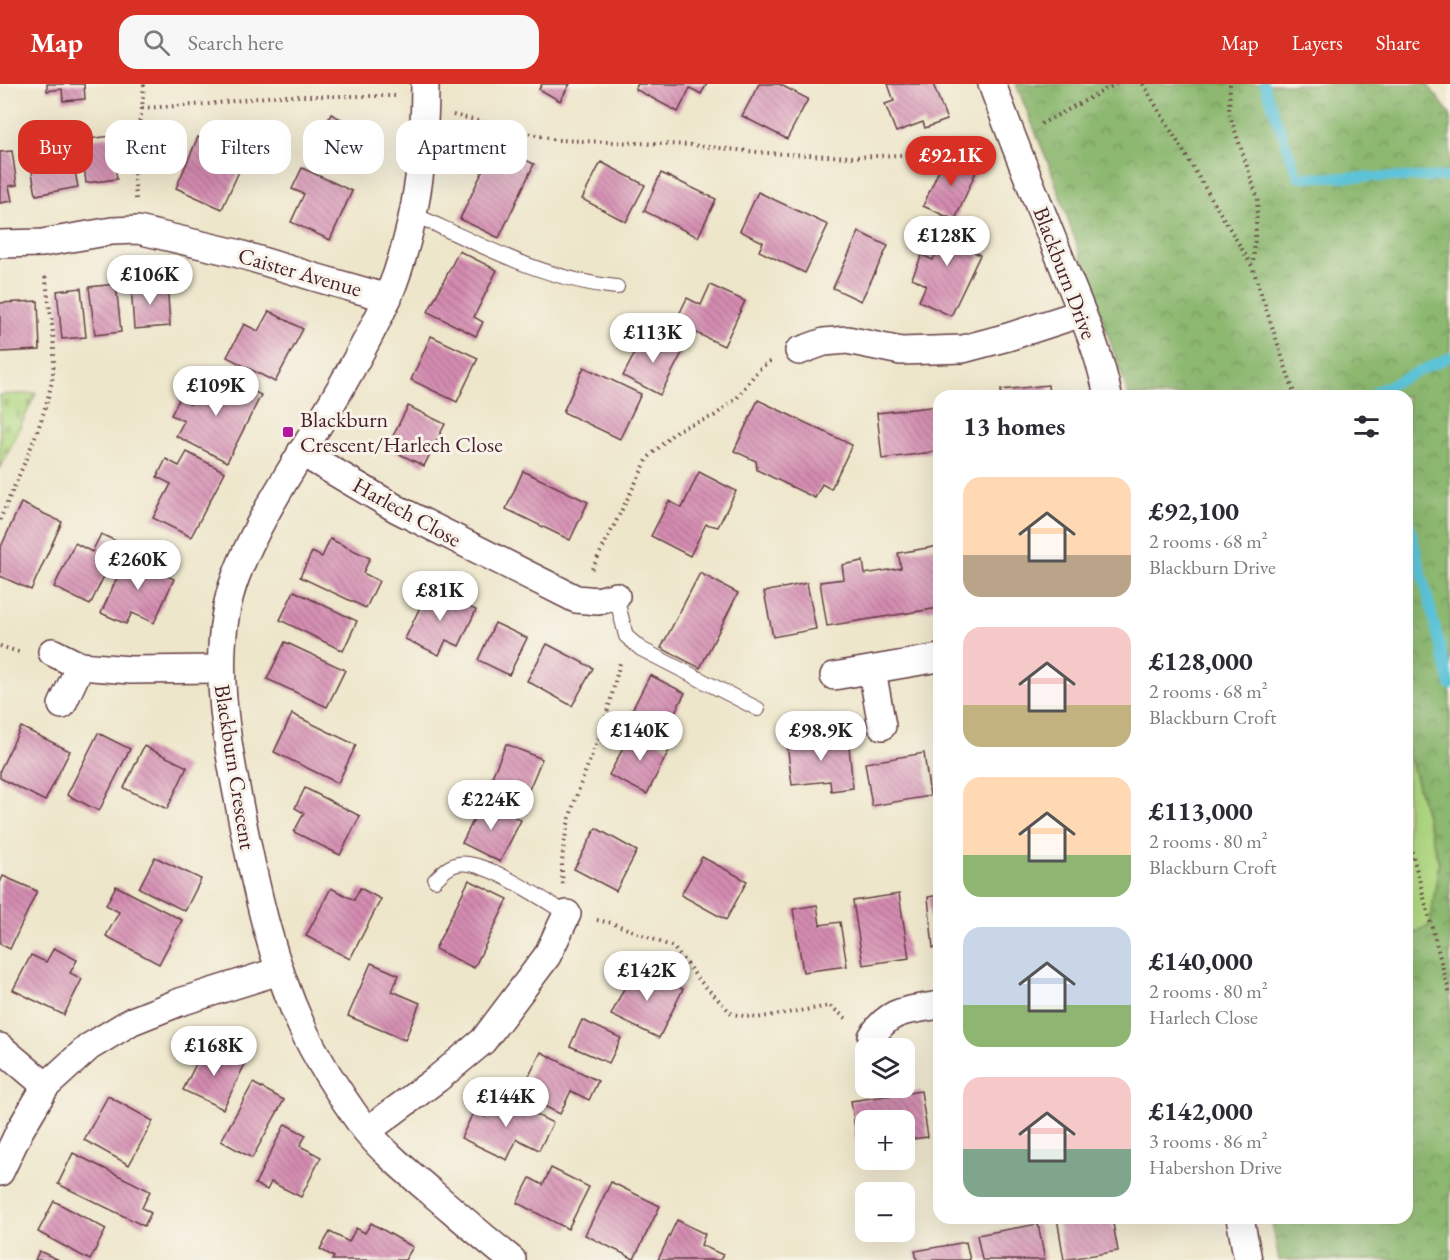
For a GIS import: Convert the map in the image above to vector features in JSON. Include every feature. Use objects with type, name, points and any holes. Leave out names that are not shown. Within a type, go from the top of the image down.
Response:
[{"type":"street","name":"Blackburn Drive","points":[[992,84],[1082,313],[1107,390]]},
{"type":"street","name":"Blackburn Crescent","points":[[425,96],[422,166],[408,237],[388,298],[345,380],[252,536],[234,580],[225,623],[220,669],[230,762],[257,894],[279,971],[302,1028],[332,1082],[367,1131],[483,1251],[512,1260]]},
{"type":"street","name":"Caister Avenue","points":[[0,244],[42,243],[112,231],[138,230],[236,253],[314,278],[388,298]]},
{"type":"street","points":[[799,351],[824,342],[847,340],[901,351],[963,349],[1082,313]]},
{"type":"street","name":"Harlech Close","points":[[301,453],[397,509],[576,599],[598,600],[616,596]]},
{"type":"street","points":[[52,652],[80,666],[130,670],[220,669]]},
{"type":"street","points":[[834,676],[933,659]]},
{"type":"street","points":[[62,705],[80,666]]},
{"type":"street","points":[[872,670],[882,726]]},
{"type":"street","points":[[367,1131],[437,1079],[483,1041],[547,956],[567,914]]},
{"type":"street","points":[[0,1173],[20,1130],[46,1086],[88,1047],[132,1021],[180,1002],[279,971]]},
{"type":"street","points":[[872,1037],[880,1024],[893,1014],[933,1006]]},
{"type":"street","points":[[0,1047],[46,1086]]},
{"type":"street","points":[[1241,1224],[1248,1260]]},
{"type":"lane","points":[[413,214],[498,253],[560,278],[617,287]]},
{"type":"lane","points":[[616,596],[626,636],[641,650],[758,709]]},
{"type":"lane","points":[[435,880],[446,868],[458,864],[473,864],[497,874],[567,914]]},
{"type":"path","points":[[138,230],[133,158],[144,84]]},
{"type":"path","points":[[142,108],[210,104],[273,96],[425,96],[557,140],[691,145],[767,153],[851,157],[976,152],[1012,139],[1116,84]]},
{"type":"path","points":[[1143,84],[1252,266],[1293,390]]},
{"type":"path","points":[[1230,84],[1229,113],[1258,200],[1252,266]]},
{"type":"path","points":[[0,520],[41,419],[52,380],[54,352],[42,243]]},
{"type":"path","points":[[576,599],[648,458],[677,430],[714,416],[737,398],[758,370],[777,357],[799,351]]},
{"type":"path","points":[[626,636],[603,725],[573,804],[561,867],[567,914],[612,923],[673,947],[700,981],[732,1014],[756,1018],[830,1006]]},
{"type":"path","points":[[1413,856],[1450,995]]},
{"type":"green space","points":[[1016,84],[1427,84],[1450,114],[1450,1260],[1279,1260],[1272,1224],[1413,1224],[1413,934],[1430,925],[1439,863],[1413,768],[1413,390],[1127,390],[1051,170]]},
{"type":"green space","points":[[36,393],[0,469],[0,395]]},
{"type":"green space","points":[[1413,768],[1439,863],[1430,925],[1413,934]]},
{"type":"building","points":[[47,84],[84,84],[85,99],[63,101],[62,89],[47,91]]},
{"type":"building","points":[[542,84],[570,84],[560,101],[539,89]]},
{"type":"building","points":[[638,84],[707,84],[701,94],[690,88],[678,112],[635,89]]},
{"type":"building","points":[[759,84],[779,84],[808,99],[787,139],[742,116]]},
{"type":"building","points":[[888,84],[933,84],[947,120],[925,128],[923,122],[896,132],[885,104],[894,101]]},
{"type":"building","points":[[331,114],[343,120],[328,120]]},
{"type":"building","points":[[105,137],[105,174],[116,174],[117,179],[86,183],[85,174],[93,174],[93,138]]},
{"type":"building","points":[[198,137],[199,174],[238,174],[222,209],[176,188],[182,174],[187,174],[187,162]]},
{"type":"building","points":[[12,151],[17,185],[9,186],[12,201],[0,203],[0,152]]},
{"type":"building","points":[[969,160],[978,167],[955,220],[923,206],[943,161]]},
{"type":"building","points":[[527,161],[534,164],[499,238],[460,219],[481,174],[527,174]]},
{"type":"building","points":[[601,162],[645,185],[626,222],[582,199]]},
{"type":"building","points":[[302,168],[303,174],[315,174],[352,191],[330,240],[291,222],[304,194],[292,189]]},
{"type":"building","points":[[661,173],[716,199],[698,237],[644,211]]},
{"type":"building","points":[[32,174],[76,174],[78,187],[36,195]]},
{"type":"building","points":[[758,192],[828,225],[805,273],[759,251],[763,242],[740,231]]},
{"type":"building","points":[[941,217],[979,235],[972,251],[980,255],[951,316],[919,301],[926,285],[912,278],[922,255],[933,260],[940,244],[930,239]]},
{"type":"building","points":[[859,232],[888,246],[861,301],[833,288]]},
{"type":"building","points":[[459,251],[497,270],[474,317],[483,322],[476,336],[428,312]]},
{"type":"building","points":[[167,282],[170,326],[134,329],[131,285]]},
{"type":"building","points":[[116,284],[121,332],[95,335],[89,287]]},
{"type":"building","points":[[710,285],[745,301],[724,346],[675,323],[687,298],[701,305]]},
{"type":"building","points":[[81,288],[86,337],[62,339],[57,291]]},
{"type":"building","points":[[38,301],[40,350],[0,352],[0,303]]},
{"type":"building","points":[[269,311],[303,329],[275,382],[227,357],[244,324],[258,331]]},
{"type":"building","points":[[646,332],[683,351],[660,395],[623,376]]},
{"type":"building","points":[[431,336],[478,358],[457,402],[411,380]]},
{"type":"building","points":[[584,367],[641,394],[620,439],[563,412]]},
{"type":"building","points":[[225,377],[261,395],[227,462],[176,436],[184,421],[171,415],[180,398],[191,404],[201,384],[217,392]]},
{"type":"building","points":[[1048,385],[1048,390],[1001,390]]},
{"type":"building","points":[[758,400],[852,445],[831,489],[822,484],[815,498],[757,470],[756,461],[734,451]]},
{"type":"building","points":[[408,406],[445,424],[424,466],[387,448]]},
{"type":"building","points":[[933,407],[933,452],[882,459],[877,413]]},
{"type":"building","points":[[187,452],[225,472],[191,537],[153,518],[171,484],[157,477],[166,459],[179,466]]},
{"type":"building","points":[[523,471],[588,502],[570,540],[506,509]]},
{"type":"building","points":[[699,472],[736,491],[718,527],[706,524],[690,556],[651,536],[669,501],[682,508]]},
{"type":"building","points":[[21,503],[62,522],[31,590],[0,576],[0,549]]},
{"type":"building","points":[[101,534],[120,543],[90,605],[54,587],[75,543],[92,552]]},
{"type":"building","points":[[330,539],[370,558],[363,573],[379,581],[366,608],[300,577],[312,552],[322,557]]},
{"type":"building","points":[[933,547],[933,609],[827,626],[820,582],[844,579],[842,565],[863,561],[865,574],[901,568],[898,553]]},
{"type":"building","points":[[143,554],[165,564],[161,573],[174,579],[154,623],[132,613],[126,624],[101,613],[125,560],[138,565]]},
{"type":"building","points":[[700,573],[738,593],[700,668],[661,648]]},
{"type":"building","points":[[807,583],[816,629],[773,637],[764,592]]},
{"type":"building","points":[[429,588],[476,610],[459,646],[446,640],[439,655],[405,639]]},
{"type":"building","points":[[294,591],[357,621],[343,651],[280,620]]},
{"type":"building","points":[[495,623],[527,638],[509,675],[478,660]]},
{"type":"building","points":[[285,642],[345,670],[327,707],[267,679]]},
{"type":"building","points":[[547,644],[593,668],[572,706],[527,681]]},
{"type":"building","points":[[650,675],[685,693],[663,735],[628,718]]},
{"type":"building","points":[[292,714],[356,745],[338,783],[274,752]]},
{"type":"building","points":[[21,727],[70,751],[45,801],[0,778],[0,770]]},
{"type":"building","points":[[633,729],[670,748],[647,794],[609,775]]},
{"type":"building","points":[[98,733],[130,749],[99,811],[67,795]]},
{"type":"building","points":[[848,736],[853,788],[831,791],[830,781],[792,785],[787,743]]},
{"type":"building","points":[[506,744],[542,759],[522,806],[486,791]]},
{"type":"building","points":[[144,746],[187,767],[167,809],[124,788]]},
{"type":"building","points":[[924,753],[930,796],[872,806],[865,763]]},
{"type":"building","points":[[305,788],[360,816],[340,855],[294,832],[304,813],[295,808]]},
{"type":"building","points":[[483,801],[521,820],[500,862],[462,843]]},
{"type":"building","points":[[596,828],[637,851],[616,891],[574,869]]},
{"type":"building","points":[[155,857],[201,879],[185,911],[139,888]]},
{"type":"building","points":[[702,857],[747,881],[726,920],[681,895]]},
{"type":"building","points":[[3,876],[37,891],[10,949],[0,944],[0,883]]},
{"type":"building","points":[[469,880],[508,899],[474,968],[435,949]]},
{"type":"building","points":[[116,886],[182,920],[159,964],[106,936],[119,912],[106,905]]},
{"type":"building","points":[[331,888],[354,900],[360,888],[381,899],[350,959],[306,936]]},
{"type":"building","points":[[899,894],[909,958],[863,965],[853,901]]},
{"type":"building","points":[[933,896],[933,948],[928,897]]},
{"type":"building","points":[[817,905],[820,925],[840,922],[847,966],[803,972],[793,909]]},
{"type":"building","points":[[54,948],[77,960],[70,973],[82,979],[64,1015],[13,990],[31,955],[46,962]]},
{"type":"building","points":[[371,963],[399,975],[392,991],[420,1003],[405,1040],[348,1016]]},
{"type":"building","points":[[635,966],[683,989],[659,1038],[611,1015]]},
{"type":"building","points":[[582,1020],[621,1038],[609,1063],[570,1046]]},
{"type":"building","points":[[206,1044],[245,1064],[223,1109],[183,1090]]},
{"type":"building","points":[[541,1052],[598,1081],[589,1100],[571,1091],[560,1114],[520,1094]]},
{"type":"building","points":[[253,1083],[284,1100],[252,1158],[221,1141]]},
{"type":"building","points":[[921,1091],[928,1137],[915,1139],[915,1110],[855,1110],[855,1128],[851,1101],[872,1098],[915,1098],[915,1092]]},
{"type":"building","points":[[496,1095],[553,1123],[539,1150],[517,1139],[507,1160],[461,1138],[474,1111],[485,1117]]},
{"type":"building","points":[[108,1096],[153,1121],[129,1165],[84,1140]]},
{"type":"building","points":[[285,1124],[306,1135],[300,1146],[321,1157],[301,1197],[271,1182],[267,1190],[255,1184]]},
{"type":"building","points":[[73,1153],[150,1191],[142,1208],[151,1213],[144,1226],[58,1184]]},
{"type":"building","points":[[551,1168],[589,1187],[568,1229],[517,1203],[530,1178],[543,1185]]},
{"type":"building","points":[[611,1182],[660,1206],[634,1259],[585,1235]]},
{"type":"building","points":[[54,1201],[106,1229],[90,1260],[38,1232]]},
{"type":"building","points":[[677,1220],[705,1234],[701,1245],[723,1255],[720,1260],[658,1260]]},
{"type":"building","points":[[371,1223],[413,1247],[405,1260],[332,1260],[334,1257],[320,1249],[330,1232],[349,1242],[356,1228],[365,1233]]},
{"type":"building","points":[[1038,1224],[1045,1260],[982,1260],[977,1235]]},
{"type":"building","points":[[1058,1224],[1113,1224],[1118,1251],[1064,1260]]},
{"type":"building","points":[[966,1242],[970,1260],[917,1260],[915,1251]]},
{"type":"building","points":[[39,1251],[59,1260],[35,1260]]},
{"type":"waterway","points":[[1264,84],[1298,177],[1450,177]]},
{"type":"waterway","points":[[1378,390],[1450,357]]},
{"type":"waterway","points":[[1413,538],[1450,685]]},
{"type":"place","name":"Blackburn Crescent/Harlech Close","points":[[288,432]]}]
